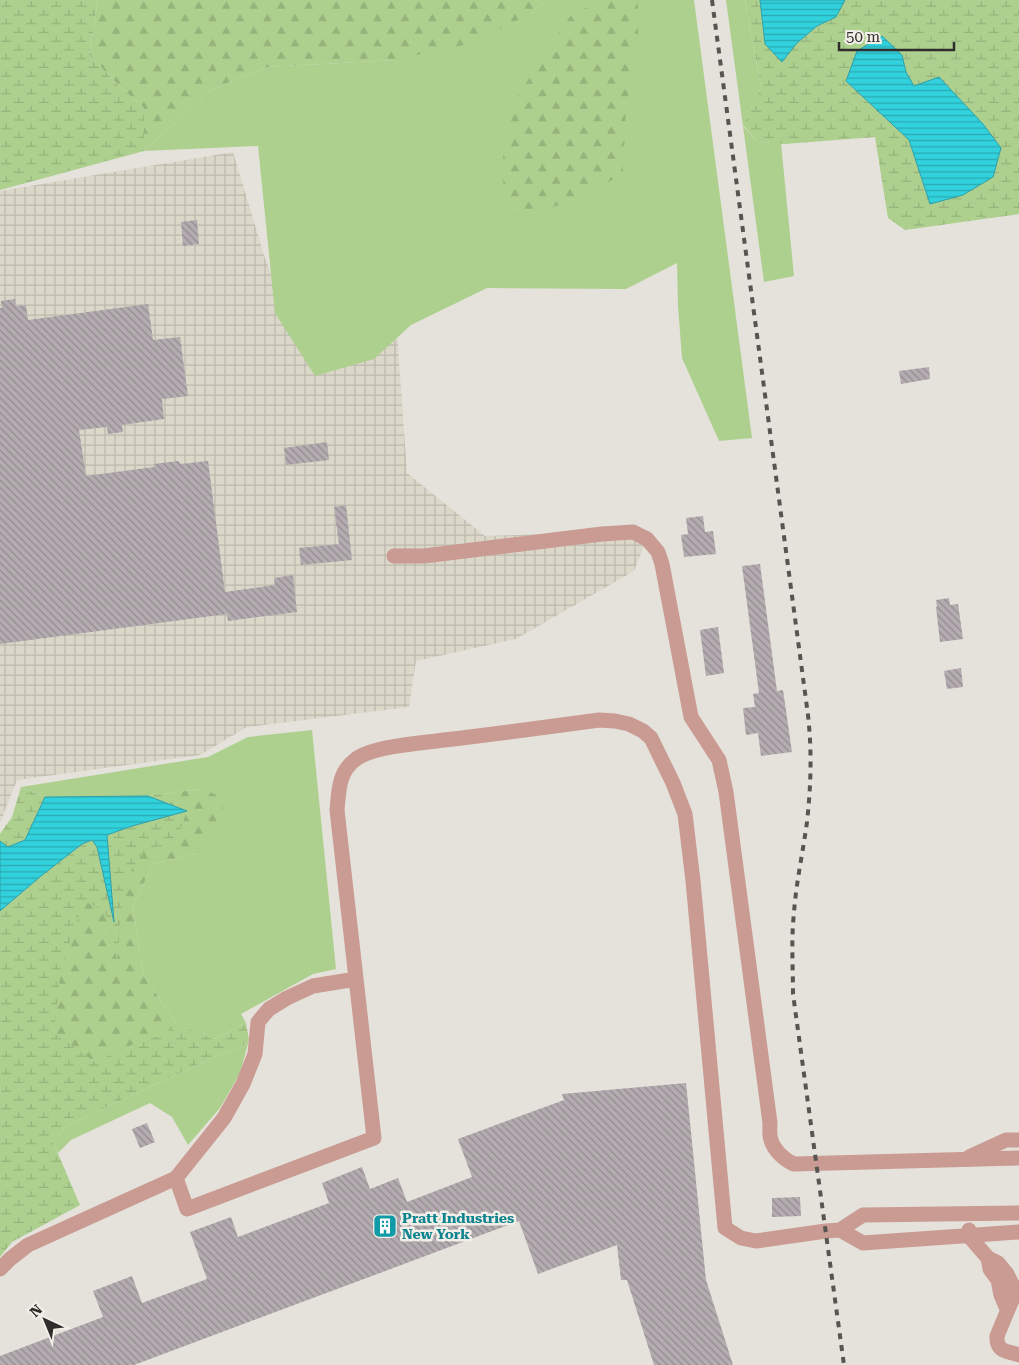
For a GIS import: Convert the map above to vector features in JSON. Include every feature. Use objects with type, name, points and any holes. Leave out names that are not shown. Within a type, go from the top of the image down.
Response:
[{"type":"lane","points":[[394,556],[424,556],[602,534],[633,532],[647,539],[658,552],[662,564],[690,717],[719,760],[726,792],[771,1140],[778,1152],[787,1161],[794,1164],[1019,1158]]},
{"type":"lane","points":[[176,1178],[187,1209],[374,1138],[338,810],[339,786],[342,775],[348,766],[363,754],[400,746],[599,720],[629,724],[643,731],[651,738],[685,814],[693,880],[725,1228],[741,1238],[756,1241],[840,1230],[863,1214],[1019,1213]]},
{"type":"lane","points":[[0,1269],[28,1245],[176,1178],[224,1118],[243,1084],[255,1054],[258,1022],[269,1009],[313,986],[356,978]]},
{"type":"lane","points":[[963,1160],[1006,1140],[1019,1140]]},
{"type":"lane","points":[[968,1213],[969,1236],[988,1258],[990,1269],[998,1280],[1001,1295],[1007,1309],[997,1336],[997,1343],[999,1348],[1019,1355]]},
{"type":"lane","points":[[840,1230],[863,1243],[1019,1232]]},
{"type":"shaded area","points":[[233,152],[265,258],[306,361],[397,332],[407,473],[485,536],[650,531],[634,571],[516,639],[416,661],[409,707],[247,727],[200,755],[17,780],[0,823],[0,191]]},
{"type":"green space","points":[[0,0],[98,0],[89,55],[121,88],[144,108],[144,151],[0,190]]},
{"type":"green space","points":[[98,0],[546,0],[532,13],[468,44],[395,60],[268,67],[212,89],[144,151],[144,108],[121,88],[89,55]]},
{"type":"green space","points":[[546,0],[694,0],[752,438],[719,441],[682,358],[677,263],[626,289],[487,288],[411,325],[374,359],[315,376],[275,313],[258,146],[144,151],[212,89],[268,67],[395,60],[532,13]]},
{"type":"green space","points":[[593,0],[638,0],[638,39],[626,108],[623,173],[578,201],[511,216],[501,172],[511,106],[571,15],[588,7]]},
{"type":"green space","points":[[726,0],[745,0],[761,87],[743,126],[758,142],[781,143],[794,276],[764,282]]},
{"type":"green space","points":[[745,0],[760,0],[765,44],[782,61],[796,44],[817,26],[836,17],[845,0],[1019,0],[1019,214],[905,230],[888,218],[875,137],[785,144],[758,142],[743,125],[761,87]],"holes":[[[902,55],[906,72],[914,87],[930,204],[909,140],[846,81]]]},
{"type":"green space","points":[[312,730],[336,969],[313,974],[241,1014],[246,1023],[215,1039],[177,1025],[143,974],[133,906],[153,864],[199,853],[224,821],[201,789],[148,796],[45,797],[21,787],[208,757],[248,737]]},
{"type":"green space","points":[[21,787],[45,797],[25,840],[8,848],[0,841],[0,834],[12,817]]},
{"type":"green space","points":[[201,789],[222,797],[225,821],[199,853],[153,864],[133,906],[143,974],[177,1025],[215,1039],[38,1125],[53,867],[113,916],[132,826],[186,811],[148,796]]},
{"type":"green space","points":[[187,811],[177,839],[142,852],[124,883],[117,960],[105,911],[84,901],[61,967],[54,1033],[95,1062],[136,1043],[158,1036],[177,1025],[215,1039],[246,1023],[249,1040],[243,1046],[219,1055],[66,1126],[53,1142],[80,1205],[12,1242],[0,1257],[0,911],[82,844],[92,840],[97,847],[113,916],[107,835]]},
{"type":"green space","points":[[249,1040],[240,1073],[220,1108],[188,1145],[172,1117],[150,1103],[71,1140],[58,1153],[53,1142],[66,1126],[219,1055],[243,1046]]},
{"type":"water","points":[[760,0],[845,0],[836,17],[817,26],[796,44],[782,62],[765,44]]},
{"type":"water","points":[[882,36],[902,55],[906,72],[914,86],[939,77],[983,124],[1001,148],[993,177],[963,195],[930,204],[909,140],[846,81],[857,51]]},
{"type":"water","points":[[148,796],[187,811],[107,835],[114,922],[97,847],[92,840],[82,844],[0,911],[0,841],[8,847],[25,840],[45,797]]},
{"type":"building","points":[[197,220],[199,244],[183,246],[181,222]]},
{"type":"building","points":[[15,299],[16,306],[26,305],[28,320],[148,304],[153,340],[180,337],[188,396],[162,399],[164,419],[122,425],[123,432],[108,434],[107,427],[79,430],[86,476],[154,467],[154,464],[178,461],[181,464],[208,461],[225,592],[275,585],[274,578],[293,575],[297,612],[228,621],[227,614],[0,644],[0,308],[2,308],[1,301]]},
{"type":"building","points":[[929,367],[930,379],[901,384],[899,371]]},
{"type":"building","points":[[327,442],[329,460],[286,465],[284,448]]},
{"type":"building","points":[[346,505],[352,560],[301,565],[299,548],[339,544],[334,507]]},
{"type":"building","points":[[703,516],[705,532],[713,531],[716,554],[684,557],[681,535],[688,534],[686,518]]},
{"type":"building","points":[[760,564],[777,691],[783,690],[792,752],[761,756],[758,733],[746,735],[743,708],[755,707],[753,694],[759,693],[742,566]]},
{"type":"building","points":[[949,598],[950,605],[958,604],[963,639],[940,642],[936,600]]},
{"type":"building","points":[[718,627],[724,673],[706,676],[700,630]]},
{"type":"building","points":[[961,668],[963,687],[947,689],[944,671]]},
{"type":"building","name":"Pratt Industries New York","points":[[686,1083],[706,1280],[733,1365],[654,1365],[627,1280],[621,1280],[617,1245],[538,1274],[519,1221],[134,1365],[0,1365],[0,1356],[103,1317],[93,1291],[132,1276],[142,1303],[207,1279],[190,1232],[231,1217],[238,1237],[329,1203],[322,1183],[362,1167],[370,1189],[398,1178],[407,1202],[472,1177],[458,1139],[564,1100],[562,1094]]},
{"type":"building","points":[[147,1123],[155,1142],[140,1148],[132,1129]]},
{"type":"building","points":[[800,1197],[801,1216],[772,1217],[772,1198]]},
{"type":"railway","points":[[712,0],[808,715],[810,782],[807,822],[796,890],[793,923],[793,994],[844,1365]]},
{"type":"place","name":"Pratt Industries New York","points":[[385,1226]]}]
